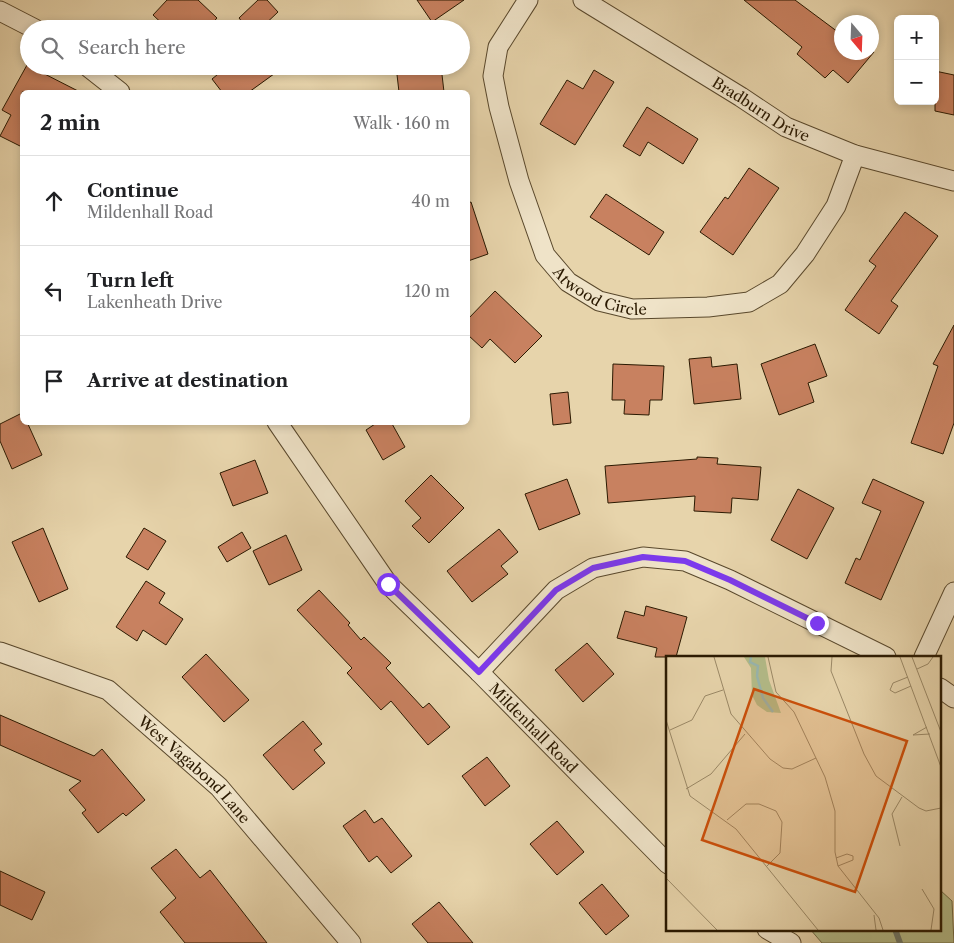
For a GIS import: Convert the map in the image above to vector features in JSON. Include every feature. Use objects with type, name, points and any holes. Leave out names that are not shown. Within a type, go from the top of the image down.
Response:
[{"type":"street","name":"Atwood Circle","points":[[528,0],[498,47],[493,76],[499,107],[519,181],[544,255],[568,282],[599,301],[632,309],[708,307],[749,302],[780,284],[805,254],[836,206],[855,155]]},
{"type":"street","name":"Bradburn Drive","points":[[583,0],[741,96],[786,127],[855,155],[954,181]]},
{"type":"street","points":[[0,10],[20,21]]},
{"type":"street","points":[[98,75],[117,90]]},
{"type":"street","name":"Mildenhall Road","points":[[279,425],[388,584],[479,672],[666,862]]},
{"type":"street","points":[[479,672],[556,590],[593,568],[643,557],[685,561],[730,580],[884,656]]},
{"type":"street","points":[[924,656],[954,592]]},
{"type":"street","name":"West Vagabond Lane","points":[[0,652],[108,690],[219,787],[351,943]]},
{"type":"street","points":[[942,689],[954,698]]},
{"type":"street","points":[[769,930],[791,943]]},
{"type":"green space","points":[[942,892],[952,901],[954,943],[822,943],[811,930],[942,930]]},
{"type":"building","points":[[167,0],[198,0],[217,18],[215,20],[158,20],[153,15]]},
{"type":"building","points":[[258,0],[267,0],[278,12],[270,20],[241,20],[239,18]]},
{"type":"building","points":[[417,0],[464,0],[435,20],[431,20]]},
{"type":"building","points":[[744,0],[795,0],[834,29],[834,60],[867,60],[848,83],[833,70],[825,78],[797,54],[802,47]]},
{"type":"building","points":[[594,70],[614,82],[575,145],[540,124],[567,80],[583,89]]},
{"type":"building","points":[[939,72],[954,75],[954,115],[935,111],[935,105],[939,105]]},
{"type":"building","points":[[21,75],[47,75],[76,90],[20,90],[20,146],[0,136],[11,115],[2,110]]},
{"type":"building","points":[[217,75],[273,75],[252,90],[220,90],[212,79]]},
{"type":"building","points":[[397,75],[442,75],[444,90],[399,90]]},
{"type":"building","points":[[647,107],[698,139],[683,164],[648,142],[640,156],[623,146]]},
{"type":"building","points":[[749,168],[779,188],[733,255],[700,232],[725,197],[728,199]]},
{"type":"building","points":[[606,194],[664,232],[649,255],[590,217]]},
{"type":"building","points":[[470,202],[488,254],[470,260]]},
{"type":"building","points":[[905,212],[938,236],[891,301],[898,306],[879,334],[845,310],[876,266],[869,261]]},
{"type":"building","points":[[495,291],[542,336],[515,363],[490,339],[482,348],[470,337],[470,317]]},
{"type":"building","points":[[954,325],[954,423],[943,454],[911,443],[938,366],[933,364]]},
{"type":"building","points":[[815,344],[827,376],[808,383],[814,402],[779,415],[761,364]]},
{"type":"building","points":[[711,357],[712,367],[737,364],[741,399],[694,404],[689,359]]},
{"type":"building","points":[[613,364],[664,366],[662,400],[650,400],[649,415],[624,414],[625,400],[612,400]]},
{"type":"building","points":[[568,392],[571,423],[553,425],[550,394]]},
{"type":"building","points":[[20,414],[20,425],[28,425],[42,455],[12,469],[0,441],[0,424]]},
{"type":"building","points":[[374,425],[393,425],[405,447],[383,460],[366,430]]},
{"type":"building","points":[[697,457],[718,458],[717,464],[761,467],[758,500],[732,498],[731,513],[694,511],[695,496],[608,503],[605,466],[697,459]]},
{"type":"building","points":[[255,460],[268,493],[233,506],[220,473]]},
{"type":"building","points":[[431,475],[464,508],[429,543],[412,526],[421,518],[405,501]]},
{"type":"building","points":[[567,479],[580,514],[539,530],[525,494]]},
{"type":"building","points":[[873,479],[924,502],[881,600],[845,583],[856,558],[860,560],[881,511],[862,503]]},
{"type":"building","points":[[798,489],[834,508],[807,559],[771,540]]},
{"type":"building","points":[[43,528],[68,589],[39,602],[12,542]]},
{"type":"building","points":[[144,528],[166,541],[148,570],[126,557]]},
{"type":"building","points":[[499,529],[518,552],[501,566],[508,574],[472,602],[447,571]]},
{"type":"building","points":[[242,532],[251,548],[227,562],[218,547]]},
{"type":"building","points":[[286,535],[302,570],[269,585],[253,551]]},
{"type":"building","points":[[146,581],[165,593],[159,603],[183,619],[166,645],[143,630],[137,641],[116,627]]},
{"type":"building","points":[[319,590],[350,623],[348,625],[361,640],[364,637],[391,663],[386,668],[423,708],[429,703],[450,727],[428,745],[391,701],[381,710],[347,673],[352,668],[297,610]]},
{"type":"building","points":[[646,606],[687,617],[676,656],[655,657],[657,648],[617,638],[625,611],[644,616]]},
{"type":"building","points":[[587,643],[614,674],[583,702],[555,670]]},
{"type":"building","points":[[206,654],[249,700],[224,722],[182,677]]},
{"type":"building","points":[[0,715],[94,756],[102,749],[145,800],[126,816],[123,813],[98,833],[82,813],[86,810],[69,790],[81,781],[0,745]]},
{"type":"building","points":[[303,721],[322,744],[314,750],[325,763],[293,790],[263,755]]},
{"type":"building","points":[[487,757],[510,786],[485,806],[462,776]]},
{"type":"building","points":[[365,810],[374,823],[382,818],[412,856],[391,873],[377,856],[369,862],[343,826]]},
{"type":"building","points":[[557,821],[584,852],[557,875],[530,844]]},
{"type":"building","points":[[176,849],[200,878],[210,870],[267,943],[185,943],[160,912],[176,898],[151,868]]},
{"type":"building","points":[[0,871],[45,892],[32,920],[0,905]]},
{"type":"building","points":[[602,884],[629,916],[606,935],[579,903]]},
{"type":"building","points":[[439,902],[473,943],[428,943],[412,924]]},
{"type":"waterway","points":[[895,930],[900,943]]},
{"type":"route","points":[[388,584],[479,672],[556,590],[593,568],[643,557],[685,561],[730,580],[817,623]]}]
